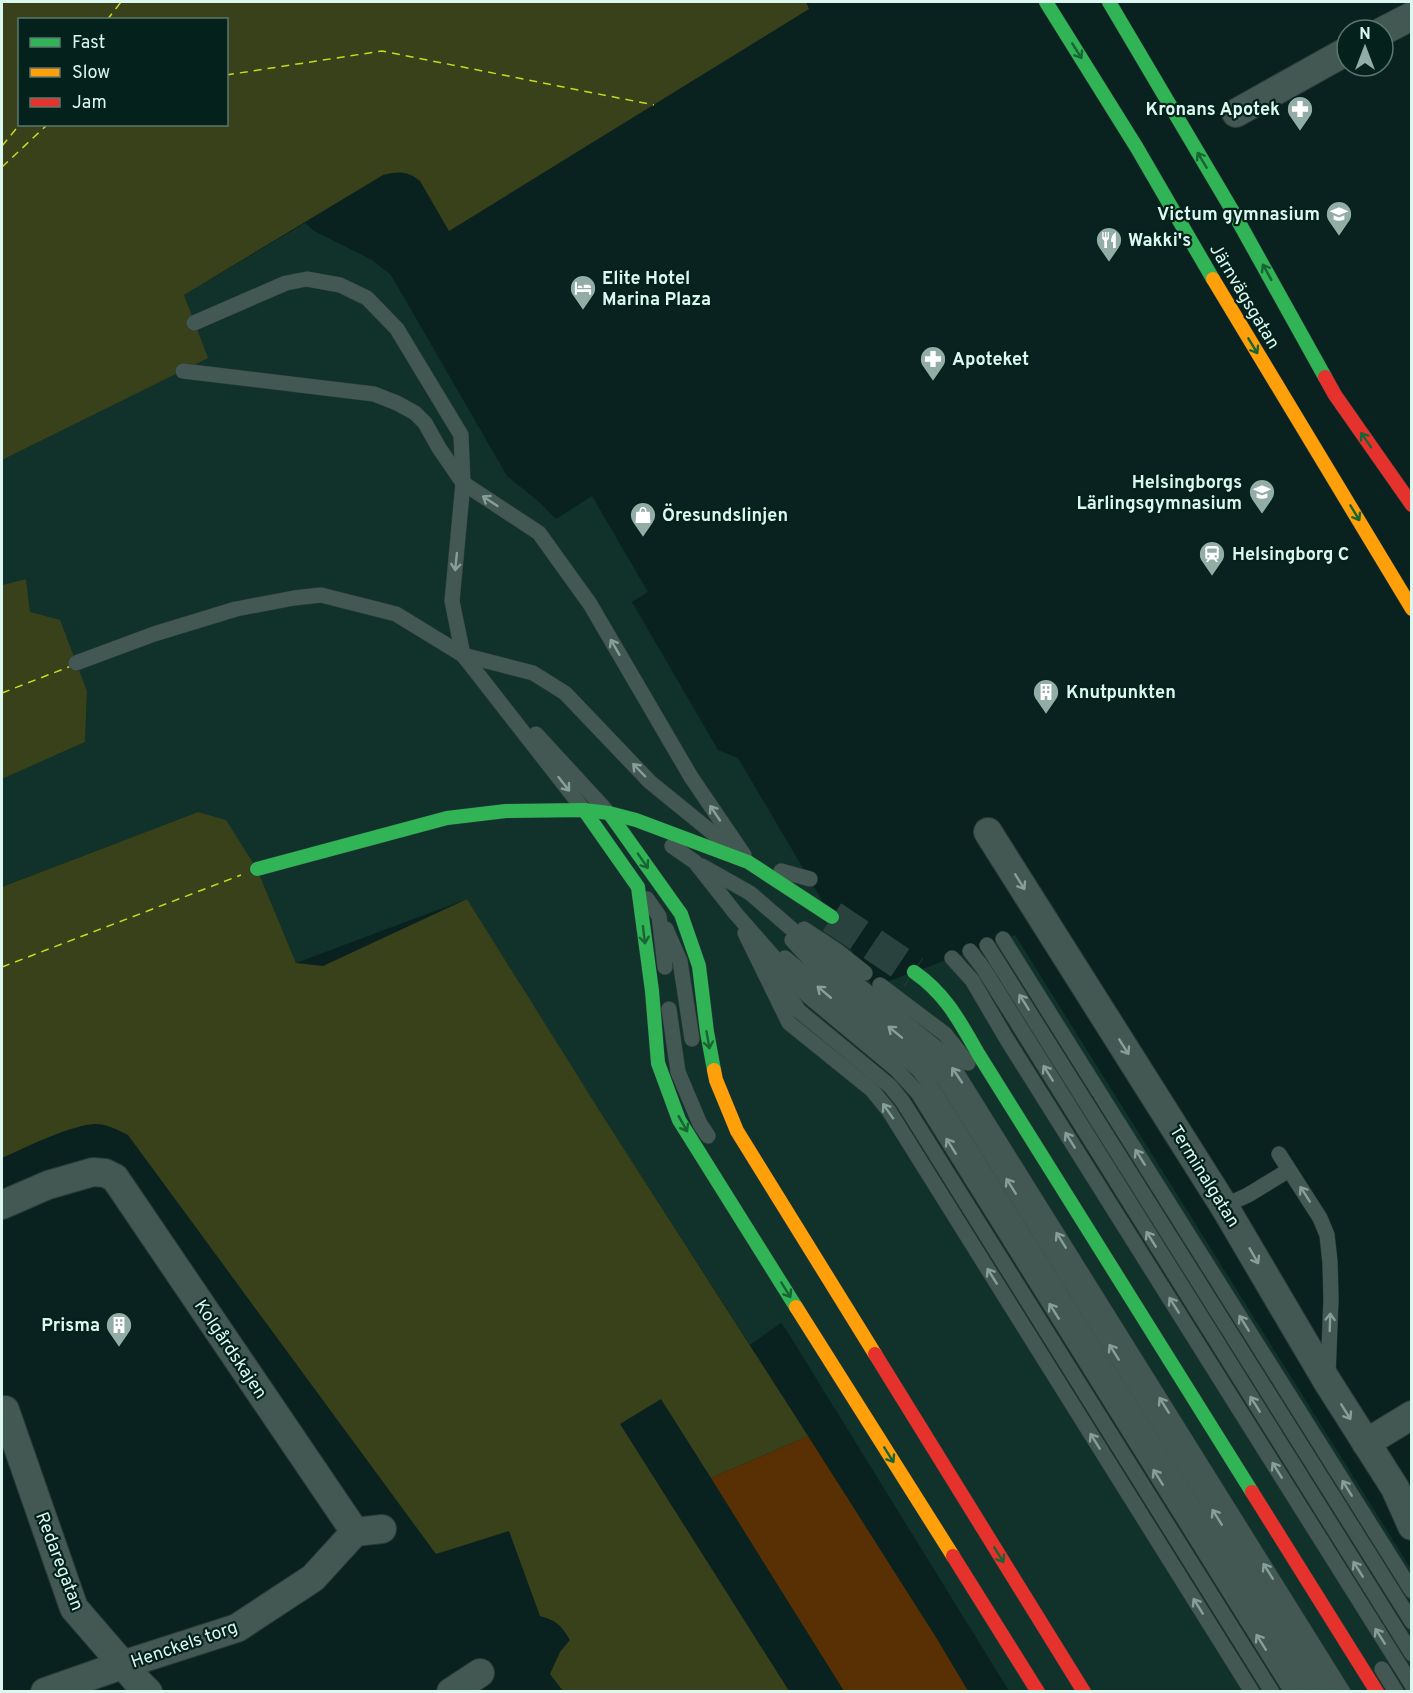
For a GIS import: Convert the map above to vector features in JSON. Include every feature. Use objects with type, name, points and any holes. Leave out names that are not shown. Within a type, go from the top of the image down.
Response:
[{"type":"main road","name":"Järnvägsgatan","points":[[1046,2],[1137,148],[1223,296],[1412,609]]},
{"type":"main road","name":"Järnvägsgatan","points":[[1109,2],[1232,210],[1335,395],[1412,505]]},
{"type":"main road","points":[[257,869],[447,818],[506,811],[584,810],[636,820],[748,862],[832,917]]},
{"type":"main road","points":[[584,810],[638,887],[652,991],[658,1063],[679,1120],[1038,1692]]},
{"type":"main road","points":[[609,813],[681,914],[699,966],[707,1032],[716,1080],[737,1131],[1084,1692]]},
{"type":"main road","points":[[914,972],[927,980],[947,999],[979,1055],[1377,1692]]},
{"type":"street","points":[[1236,113],[1335,58]]},
{"type":"street","name":"Terminalgatan","points":[[988,832],[1236,1200],[1327,1381],[1395,1488],[1412,1526]]},
{"type":"street","name":"Kolgårdskajen","points":[[2,1204],[48,1185],[93,1172],[105,1173],[115,1178],[369,1531]]},
{"type":"street","name":"Redaregatan","points":[[3,1411],[74,1608],[148,1692]]},
{"type":"street","points":[[1366,1443],[1412,1416]]},
{"type":"street","name":"Henckels torg","points":[[45,1692],[237,1628],[313,1578],[369,1531]]},
{"type":"street","points":[[451,1692],[480,1673]]},
{"type":"lane","points":[[194,323],[286,283],[307,279],[340,285],[367,298],[397,329],[460,435],[463,483],[452,601],[463,655],[584,810]]},
{"type":"lane","points":[[183,370],[374,394],[415,413],[425,423],[463,483],[539,533],[590,604],[691,777],[748,862],[807,873]]},
{"type":"lane","points":[[76,663],[154,634],[236,609],[294,598],[321,595],[396,614],[463,655],[609,813]]},
{"type":"lane","points":[[463,655],[533,673],[565,693],[650,782],[748,862],[819,894]]},
{"type":"lane","points":[[636,820],[695,862],[750,893],[865,972]]},
{"type":"lane","points":[[695,862],[736,914],[807,995],[896,1069],[918,1093],[1292,1692]]},
{"type":"lane","points":[[638,887],[660,916],[680,961],[691,1031],[703,1084],[729,1135],[1070,1692]]},
{"type":"lane","points":[[750,893],[822,973],[928,1059],[944,1079],[1326,1692]]},
{"type":"lane","points":[[750,893],[839,969],[938,1048],[955,1070],[1344,1692]]},
{"type":"lane","points":[[736,914],[789,1023],[872,1090],[889,1111],[1252,1692]]},
{"type":"lane","points":[[736,914],[799,1011],[890,1086],[903,1102],[1272,1692]]},
{"type":"lane","points":[[736,914],[814,984],[919,1070],[1309,1692]]},
{"type":"lane","points":[[660,916],[678,1072],[700,1124],[712,1144]]},
{"type":"lane","points":[[1003,939],[1412,1591]]},
{"type":"lane","points":[[987,945],[1412,1622]]},
{"type":"lane","points":[[970,951],[983,968],[1412,1654]]},
{"type":"lane","points":[[952,958],[972,980],[1412,1685]]},
{"type":"lane","points":[[880,985],[945,1034],[967,1062],[1361,1692]]},
{"type":"lane","points":[[1279,1154],[1320,1218],[1327,1235],[1331,1299],[1327,1381]]},
{"type":"lane","points":[[1236,1200],[1289,1170]]},
{"type":"lane","points":[[806,1296],[1051,1692]]},
{"type":"lane","points":[[1377,1661],[1396,1692]]},
{"type":"shaded area","points":[[2,2],[806,2],[809,9],[449,231],[420,181],[403,173],[383,175],[184,295],[208,358],[2,460]]},
{"type":"shaded area","points":[[305,223],[314,231],[372,260],[391,275],[507,476],[556,519],[592,496],[648,592],[632,602],[718,750],[738,758],[873,987],[1015,935],[1411,1569],[1411,1691],[1009,1691],[787,1331],[781,1323],[750,1345],[467,899],[296,963],[257,869],[226,821],[198,812],[2,887],[2,779],[85,742],[87,691],[76,663],[30,612],[26,579],[2,585],[2,460],[207,358],[184,295]]},
{"type":"shaded area","points":[[26,579],[30,612],[60,620],[87,691],[85,742],[2,779],[2,585]]},
{"type":"shaded area","points":[[198,812],[226,820],[257,869],[296,963],[323,966],[467,899],[808,1436],[711,1478],[661,1399],[620,1424],[789,1691],[563,1691],[550,1674],[560,1652],[570,1640],[558,1624],[540,1616],[509,1531],[436,1554],[128,1135],[104,1125],[86,1125],[49,1137],[2,1158],[2,887]]},
{"type":"shaded area","points":[[808,1436],[968,1691],[844,1691],[711,1478]]},
{"type":"ferry route","points":[[109,18],[121,2]]},
{"type":"ferry route","points":[[228,75],[382,51],[654,105]]},
{"type":"ferry route","points":[[2,146],[18,126]]},
{"type":"ferry route","points":[[2,167],[46,126]]},
{"type":"ferry route","points":[[2,693],[71,666]]},
{"type":"ferry route","points":[[2,967],[241,875]]},
{"type":"tunnel","points":[[832,917],[914,972]]},
{"type":"traffic: fast","points":[[1046,2],[1137,148],[1213,279]]},
{"type":"traffic: fast","points":[[1109,2],[1232,210],[1325,377]]},
{"type":"traffic: fast","points":[[584,810],[638,887],[652,991],[658,1063],[679,1120],[796,1307]]},
{"type":"traffic: fast","points":[[257,869],[447,818],[506,811],[584,810],[636,820],[748,862],[832,917]]},
{"type":"traffic: fast","points":[[609,813],[681,914],[699,966],[714,1070]]},
{"type":"traffic: fast","points":[[914,972],[944,999],[959,1020],[1252,1492]]},
{"type":"traffic: slow","points":[[1213,279],[1412,609]]},
{"type":"traffic: slow","points":[[714,1070],[737,1131],[875,1354]]},
{"type":"traffic: slow","points":[[796,1307],[953,1556]]},
{"type":"traffic: jam","points":[[1325,377],[1335,395],[1412,505]]},
{"type":"traffic: jam","points":[[875,1354],[1084,1692]]},
{"type":"traffic: jam","points":[[1252,1492],[1377,1692]]},
{"type":"traffic: jam","points":[[953,1556],[1038,1692]]},
{"type":"place","name":"Kronans Apotek","points":[[1300,132]]},
{"type":"place","name":"Victum gymnasium","points":[[1339,237]]},
{"type":"place","name":"Wakki's","points":[[1109,263]]},
{"type":"place","name":"Elite Hotel Marina Plaza","points":[[583,311]]},
{"type":"place","name":"Apoteket","points":[[933,382]]},
{"type":"place","name":"Helsingborgs Lärlingsgymnasium","points":[[1262,515]]},
{"type":"place","name":"Öresundslinjen","points":[[643,538]]},
{"type":"place","name":"Helsingborg C","points":[[1212,577]]},
{"type":"place","name":"Knutpunkten","points":[[1046,715]]},
{"type":"place","name":"Prisma","points":[[119,1348]]}]
